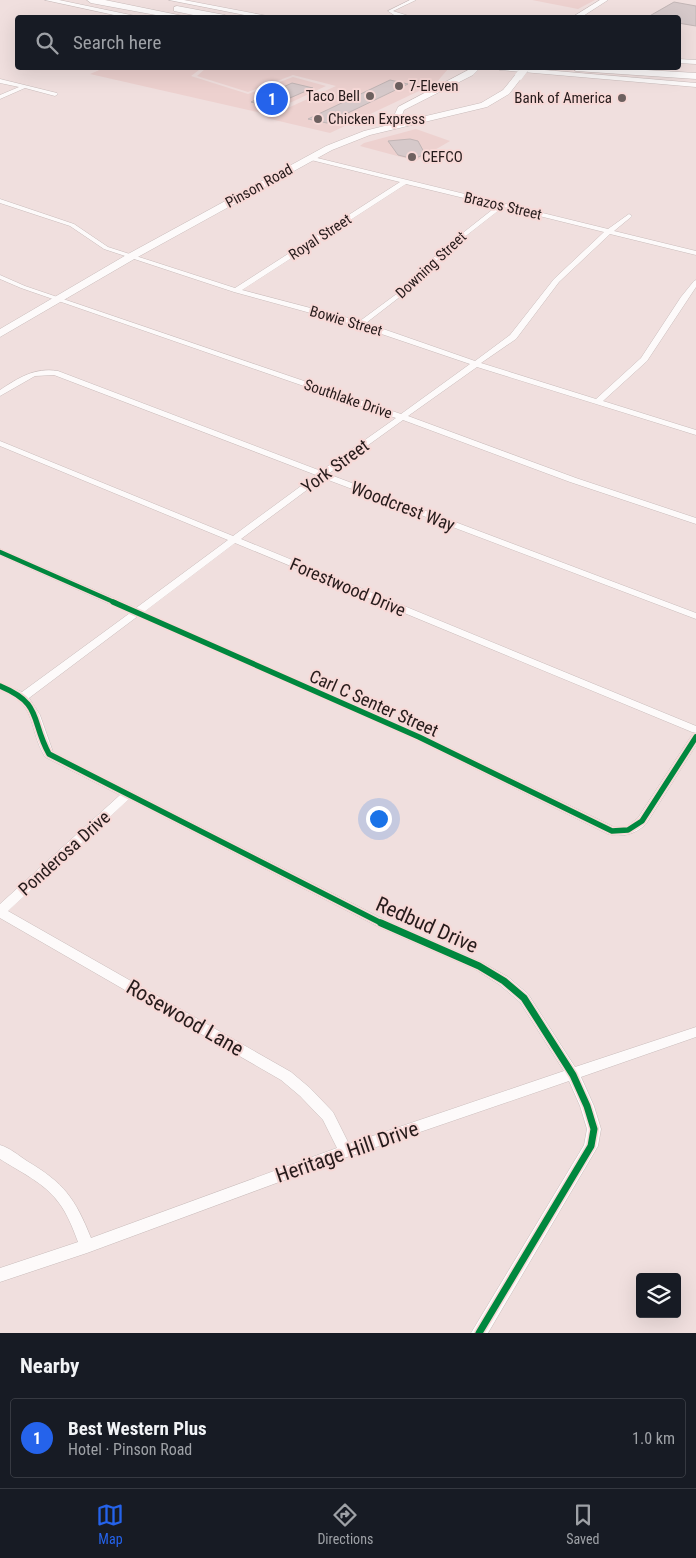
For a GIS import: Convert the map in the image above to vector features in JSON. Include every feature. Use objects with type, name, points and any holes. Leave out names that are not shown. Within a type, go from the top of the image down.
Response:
[{"type":"highway","points":[[81,0],[106,5],[138,15]]},
{"type":"highway","points":[[91,0],[173,15]]},
{"type":"highway","points":[[128,0],[209,15]]},
{"type":"highway","points":[[140,0],[218,8]]},
{"type":"highway","points":[[681,69],[696,70]]},
{"type":"highway","points":[[606,70],[696,76]]},
{"type":"highway","points":[[648,82],[696,83]]},
{"type":"main road","points":[[48,0],[126,15]]},
{"type":"main road","points":[[579,15],[605,0]]},
{"type":"main road","points":[[218,8],[258,15]]},
{"type":"main road","points":[[681,61],[696,62]]},
{"type":"main road","points":[[407,123],[398,116],[400,111],[474,70]]},
{"type":"main road","points":[[521,70],[648,82]]},
{"type":"main road","name":"Pinson Road","points":[[0,334],[132,256],[309,158],[349,139],[484,105],[506,92],[524,70]]},
{"type":"main road","points":[[393,127],[389,116],[392,110],[409,100],[427,95]]},
{"type":"street","points":[[399,15],[390,11],[414,0]]},
{"type":"street","points":[[0,81],[55,94]]},
{"type":"street","points":[[0,97],[24,87]]},
{"type":"street","name":"Brazos Street","points":[[309,158],[696,253]]},
{"type":"street","name":"Royal Street","points":[[236,290],[403,182]]},
{"type":"street","name":"Bowie Street","points":[[0,201],[72,225],[106,248],[236,290],[361,324],[476,364],[696,434]]},
{"type":"street","name":"Downing Street","points":[[361,324],[408,288],[442,252],[502,205]]},
{"type":"street","name":"York Street","points":[[24,698],[321,475],[522,329],[542,297],[558,278],[609,231],[629,216]]},
{"type":"street","name":"Southlake Drive","points":[[1,278],[696,521]]},
{"type":"street","points":[[598,402],[644,360],[684,297],[696,282]]},
{"type":"street","name":"Woodcrest Way","points":[[0,394],[37,372],[55,373],[696,616]]},
{"type":"street","name":"Forestwood Drive","points":[[0,444],[696,730]]},
{"type":"street","name":"Carl C Senter Street","points":[[0,552],[419,737],[612,832],[624,833],[633,830],[642,821],[696,737]]},
{"type":"street","points":[[0,686],[24,698]]},
{"type":"street","name":"Redbud Drive","points":[[24,698],[36,714],[42,743],[49,754],[383,924],[478,966],[504,981],[524,998],[573,1075],[587,1106],[594,1129],[591,1146],[479,1333]]},
{"type":"street","name":"Ponderosa Drive","points":[[0,912],[127,795]]},
{"type":"street","name":"Rosewood Lane","points":[[0,912],[286,1076],[305,1092],[328,1116],[346,1151]]},
{"type":"street","name":"Heritage Hill Drive","points":[[0,1274],[87,1246],[346,1151],[696,1032]]},
{"type":"street","points":[[0,1151],[40,1178],[62,1196],[75,1217],[87,1246]]},
{"type":"shaded area","points":[[532,0],[595,0],[578,9]]},
{"type":"shaded area","points":[[99,70],[199,70],[191,76],[248,94],[293,77],[326,86],[266,114],[90,74]]},
{"type":"shaded area","points":[[204,70],[447,70],[436,83],[330,133],[266,118],[336,86],[293,75],[248,92],[197,76]]},
{"type":"shaded area","points":[[416,129],[450,141],[416,161],[360,146],[364,143]]},
{"type":"building","points":[[674,2],[696,6],[696,26],[681,24],[681,15],[651,15]]},
{"type":"building","points":[[390,80],[408,84],[327,123],[308,119]]},
{"type":"building","points":[[292,83],[313,88],[269,107],[251,102]]},
{"type":"building","name":"CEFCO","points":[[410,139],[418,141],[425,154],[414,159],[398,155],[388,141]]},
{"type":"cycle path","points":[[0,552],[419,737],[612,831],[621,832],[628,830],[642,821],[696,737]]},
{"type":"cycle path","points":[[0,686],[17,694],[27,702],[35,715],[42,739],[49,754],[383,924],[479,966],[504,981],[524,998],[573,1075],[587,1106],[594,1129],[591,1146],[479,1333]]},
{"type":"place","name":"7-Eleven","points":[[399,86]]},
{"type":"place","name":"Taco Bell","points":[[370,96]]},
{"type":"place","name":"Bank of America","points":[[622,98]]},
{"type":"place","name":"Best Western Plus","points":[[272,99]]},
{"type":"place","name":"Chicken Express","points":[[318,119]]},
{"type":"place","name":"CEFCO","points":[[412,157]]}]
